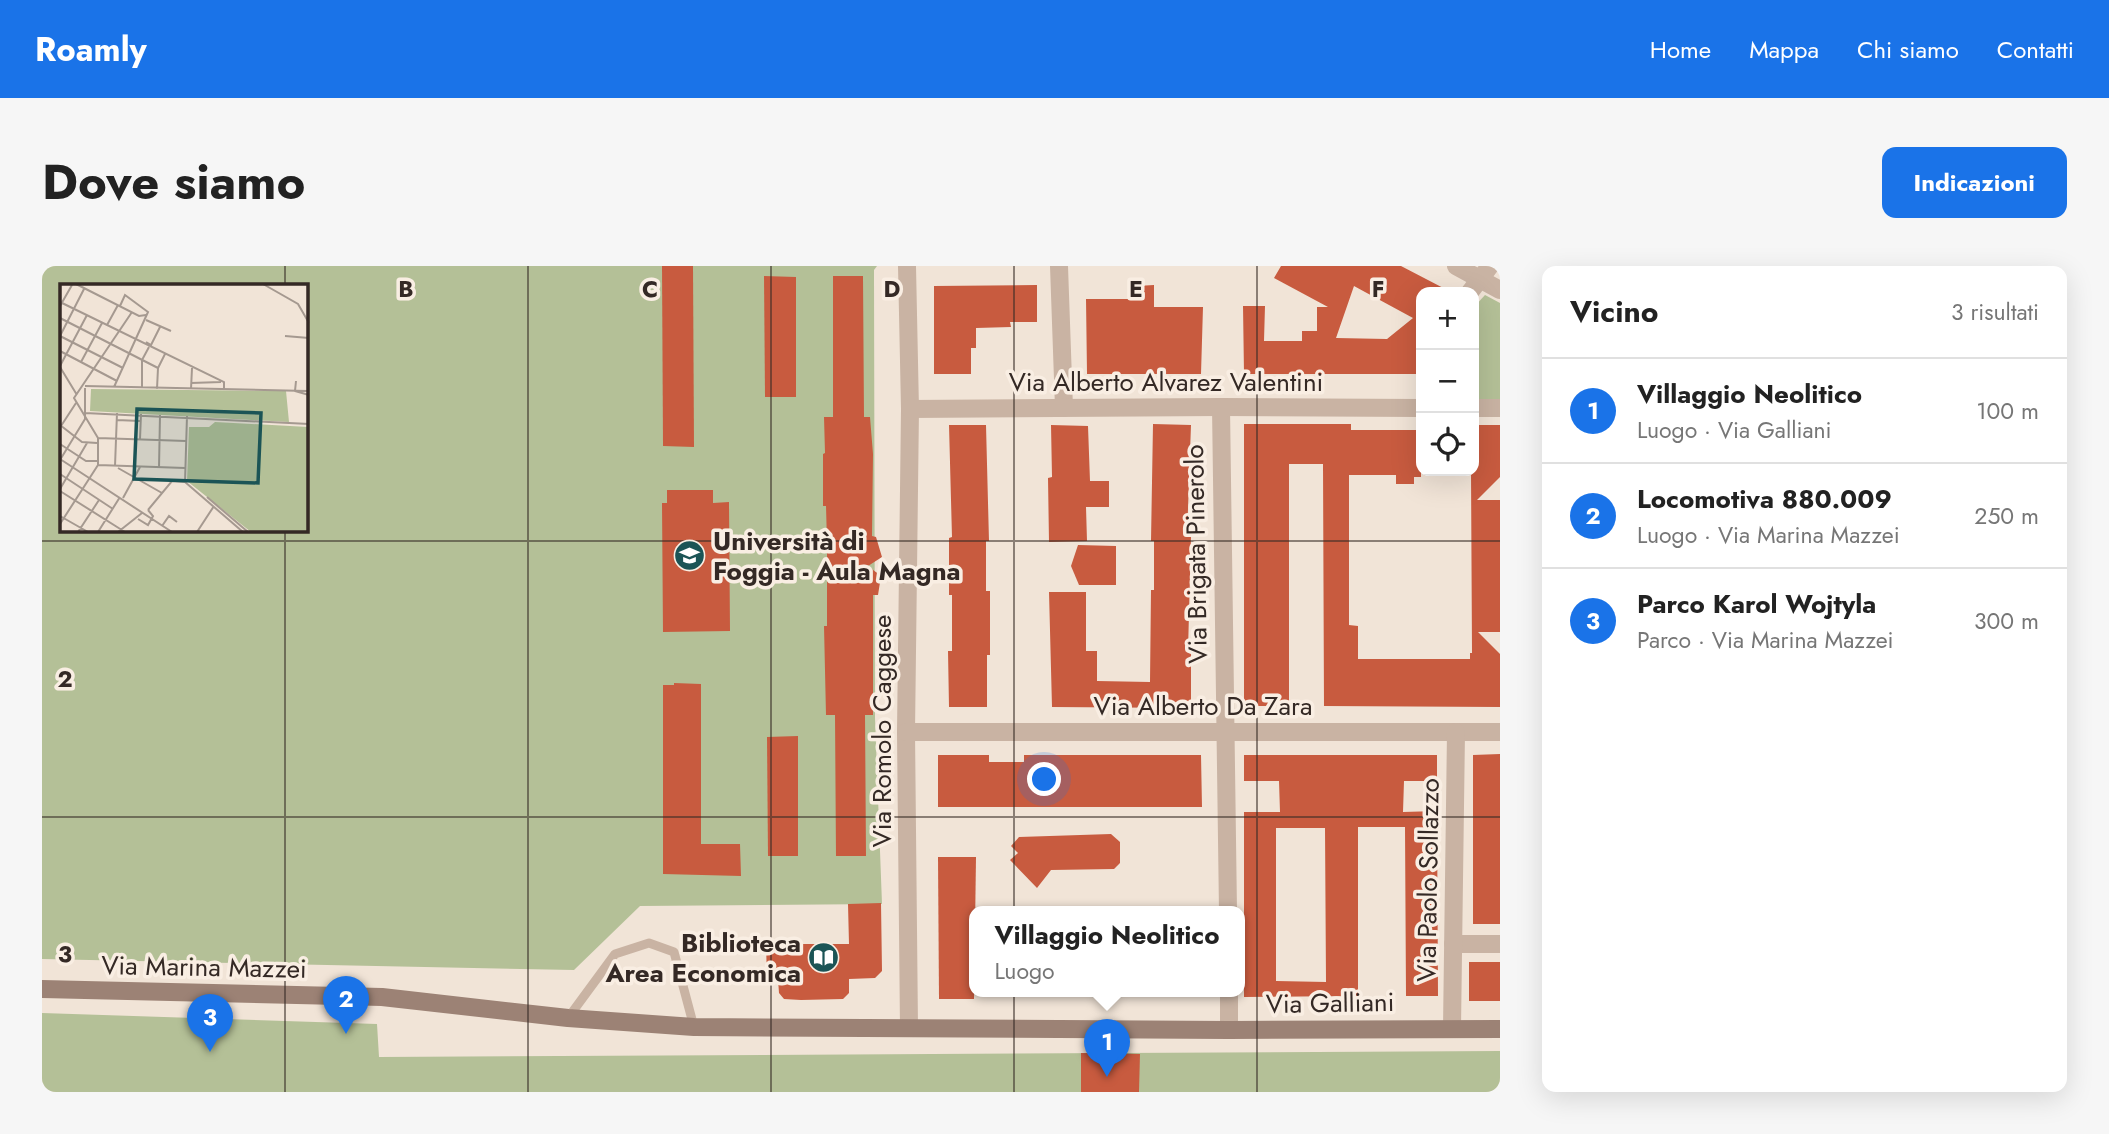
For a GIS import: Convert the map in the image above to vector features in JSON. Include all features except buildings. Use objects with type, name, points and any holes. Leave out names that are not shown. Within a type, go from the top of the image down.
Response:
[{"type":"street","name":"Via Romolo Caggese","points":[[907,266],[910,409],[906,732],[909,1028]]},
{"type":"street","points":[[1059,266],[1064,408]]},
{"type":"street","points":[[1456,266],[1500,290]]},
{"type":"street","name":"Via Brigata Pinerolo","points":[[1221,407],[1228,906]]},
{"type":"street","name":"Via Alberto Alvarez Valentini","points":[[910,409],[1416,408]]},
{"type":"street","points":[[1479,408],[1500,408]]},
{"type":"street","name":"Via Alberto Da Zara","points":[[906,732],[1500,732]]},
{"type":"street","name":"Via Paolo Sollazzo","points":[[1452,1028],[1456,732]]},
{"type":"street","points":[[1453,944],[1500,944]]},
{"type":"street","name":"Via Marina Mazzei","points":[[42,989],[382,997],[568,1018],[694,1027],[909,1028]]},
{"type":"street","points":[[1229,997],[1229,1030]]},
{"type":"street","name":"Via Galliani","points":[[909,1028],[1500,1028]]},
{"type":"lane","points":[[568,1018],[615,954],[649,943],[674,952],[694,1027]]},
{"type":"green space","points":[[42,266],[877,266],[874,270],[875,718],[882,904],[640,906],[574,970],[42,959]]},
{"type":"green space","points":[[1485,295],[1500,303],[1500,399],[1479,400],[1479,302]]},
{"type":"green space","points":[[42,1013],[377,1024],[379,1057],[1500,1051],[1500,1092],[42,1092]]},
{"type":"place","name":"Università di Foggia - Aula Magna","points":[[690,556]]},
{"type":"place","name":"Biblioteca Area Economica","points":[[824,958]]},
{"type":"place","name":"Locomotiva 880.009","points":[[346,1034]]},
{"type":"place","name":"Parco Karol Wojtyla","points":[[210,1052]]},
{"type":"place","name":"Villaggio Neolitico","points":[[1107,1077]]}]
